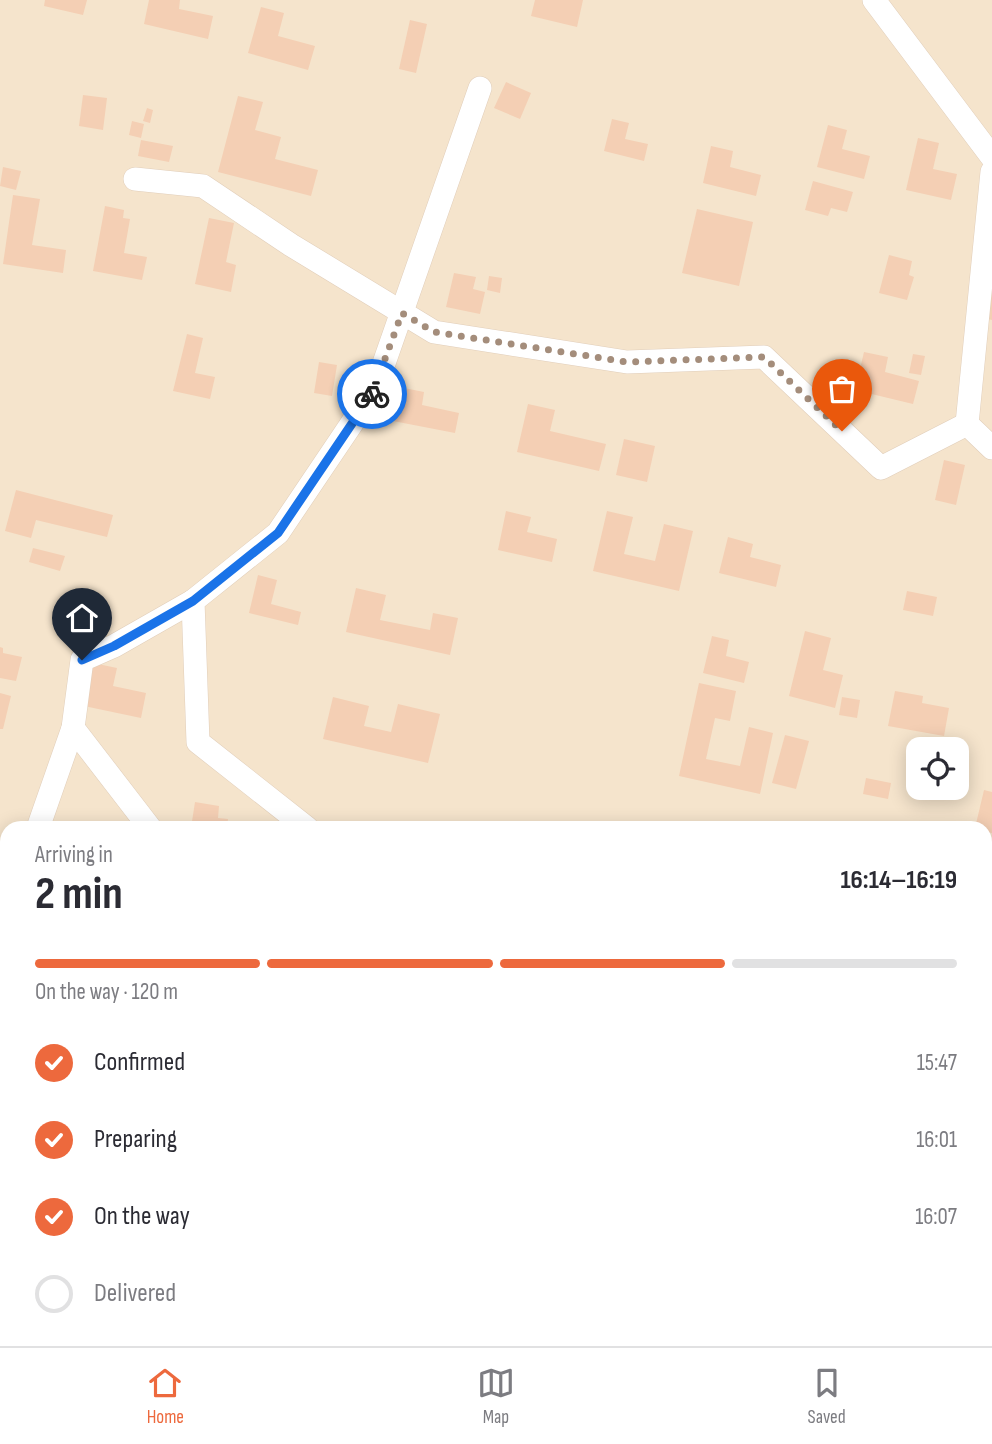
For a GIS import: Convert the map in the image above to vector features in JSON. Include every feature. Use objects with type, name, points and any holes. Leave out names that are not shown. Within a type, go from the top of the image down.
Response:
[{"type":"street","points":[[874,0],[992,156]]},
{"type":"street","points":[[40,821],[73,728],[82,660],[114,646],[193,601],[278,533],[375,389],[480,88]]},
{"type":"street","points":[[967,424],[992,172]]},
{"type":"street","points":[[135,179],[203,186],[291,246],[434,332],[627,362],[764,357],[881,468],[967,424]]},
{"type":"street","points":[[967,424],[992,448]]},
{"type":"street","points":[[193,601],[198,742],[298,821]]},
{"type":"street","points":[[73,728],[145,821]]},
{"type":"shaded area","points":[[0,0],[992,0],[992,821],[0,821]]},
{"type":"building","points":[[45,0],[87,0],[83,15],[44,6]]},
{"type":"building","points":[[149,0],[180,0],[179,9],[213,16],[208,39],[144,24]]},
{"type":"building","points":[[535,0],[583,0],[577,27],[531,16]]},
{"type":"building","points":[[261,7],[284,13],[278,36],[315,46],[308,70],[248,53]]},
{"type":"building","points":[[410,20],[427,24],[416,73],[399,69]]},
{"type":"building","points":[[506,82],[531,93],[520,119],[494,108]]},
{"type":"building","points":[[83,95],[107,98],[103,130],[79,126]]},
{"type":"building","points":[[238,96],[263,102],[255,130],[281,137],[275,159],[318,170],[311,196],[218,172]]},
{"type":"building","points":[[147,108],[153,110],[150,123],[143,121]]},
{"type":"building","points":[[612,119],[629,123],[625,139],[648,144],[644,161],[604,151]]},
{"type":"building","points":[[132,121],[144,124],[141,138],[129,135]]},
{"type":"building","points":[[828,125],[847,130],[842,149],[870,156],[864,179],[817,167]]},
{"type":"building","points":[[918,138],[939,143],[933,169],[957,174],[951,200],[906,190]]},
{"type":"building","points":[[141,140],[173,146],[169,162],[138,156]]},
{"type":"building","points":[[711,146],[733,151],[730,167],[761,175],[756,196],[703,183]]},
{"type":"building","points":[[3,167],[21,171],[16,190],[0,186]]},
{"type":"building","points":[[813,181],[853,192],[847,212],[831,208],[828,216],[805,210]]},
{"type":"building","points":[[13,195],[40,199],[32,245],[66,250],[63,273],[3,264]]},
{"type":"building","points":[[105,206],[124,210],[123,218],[130,219],[124,253],[147,257],[142,280],[93,271]]},
{"type":"building","points":[[697,209],[753,222],[739,286],[682,273]]},
{"type":"building","points":[[209,218],[234,223],[226,262],[236,265],[231,292],[195,284]]},
{"type":"building","points":[[889,255],[912,261],[909,275],[914,277],[907,300],[879,293]]},
{"type":"building","points":[[454,273],[476,277],[473,289],[485,292],[480,314],[446,307]]},
{"type":"building","points":[[489,276],[502,278],[500,293],[487,290]]},
{"type":"building","points":[[992,283],[992,320],[983,318]]},
{"type":"building","points":[[187,334],[203,338],[195,373],[215,377],[210,399],[173,391]]},
{"type":"building","points":[[864,352],[888,357],[885,372],[919,381],[913,404],[855,390]]},
{"type":"building","points":[[913,354],[925,356],[921,375],[909,373]]},
{"type":"building","points":[[319,362],[337,365],[332,396],[314,393]]},
{"type":"building","points":[[399,387],[424,392],[422,405],[459,413],[455,433],[393,421]]},
{"type":"building","points":[[528,404],[555,410],[550,431],[606,444],[599,471],[517,452]]},
{"type":"building","points":[[624,439],[655,446],[647,482],[616,475]]},
{"type":"building","points":[[944,460],[965,465],[956,505],[935,500]]},
{"type":"building","points":[[16,490],[113,515],[107,537],[36,520],[31,538],[5,531]]},
{"type":"building","points":[[506,511],[531,517],[527,532],[557,539],[552,562],[498,550]]},
{"type":"building","points":[[607,511],[633,517],[624,554],[655,561],[664,524],[693,531],[679,591],[593,571]]},
{"type":"building","points":[[728,537],[753,544],[750,557],[781,565],[776,587],[719,573]]},
{"type":"building","points":[[33,548],[65,556],[60,571],[29,562]]},
{"type":"building","points":[[258,575],[277,580],[271,604],[301,612],[298,625],[249,613]]},
{"type":"building","points":[[356,588],[386,595],[380,620],[430,630],[433,613],[458,618],[450,655],[346,632]]},
{"type":"building","points":[[907,591],[937,597],[933,616],[903,610]]},
{"type":"building","points":[[805,631],[831,638],[823,670],[843,675],[835,708],[789,696]]},
{"type":"building","points":[[712,636],[729,640],[726,656],[749,662],[744,683],[703,673]]},
{"type":"building","points":[[0,647],[3,648],[3,653],[22,657],[16,681],[0,678]]},
{"type":"building","points":[[93,663],[117,668],[113,686],[146,693],[141,718],[84,706]]},
{"type":"building","points":[[699,683],[736,691],[730,721],[715,718],[706,759],[740,766],[749,727],[773,733],[760,794],[679,776]]},
{"type":"building","points":[[895,691],[923,696],[922,703],[949,708],[944,736],[888,726]]},
{"type":"building","points":[[0,693],[11,696],[3,729],[0,729]]},
{"type":"building","points":[[333,697],[369,706],[364,726],[391,732],[398,704],[440,714],[428,763],[323,739]]},
{"type":"building","points":[[842,697],[860,700],[857,718],[839,715]]},
{"type":"building","points":[[785,735],[809,741],[796,789],[772,783]]},
{"type":"building","points":[[866,778],[891,783],[888,799],[863,794]]},
{"type":"building","points":[[984,790],[992,792],[992,821],[977,821]]},
{"type":"building","points":[[195,802],[219,806],[218,818],[228,819],[228,821],[192,821]]},
{"type":"way so far","points":[[372,394],[402,313],[434,332],[627,362],[764,357],[842,431]]},
{"type":"route","points":[[82,660],[114,646],[193,601],[278,533],[372,394]]}]
